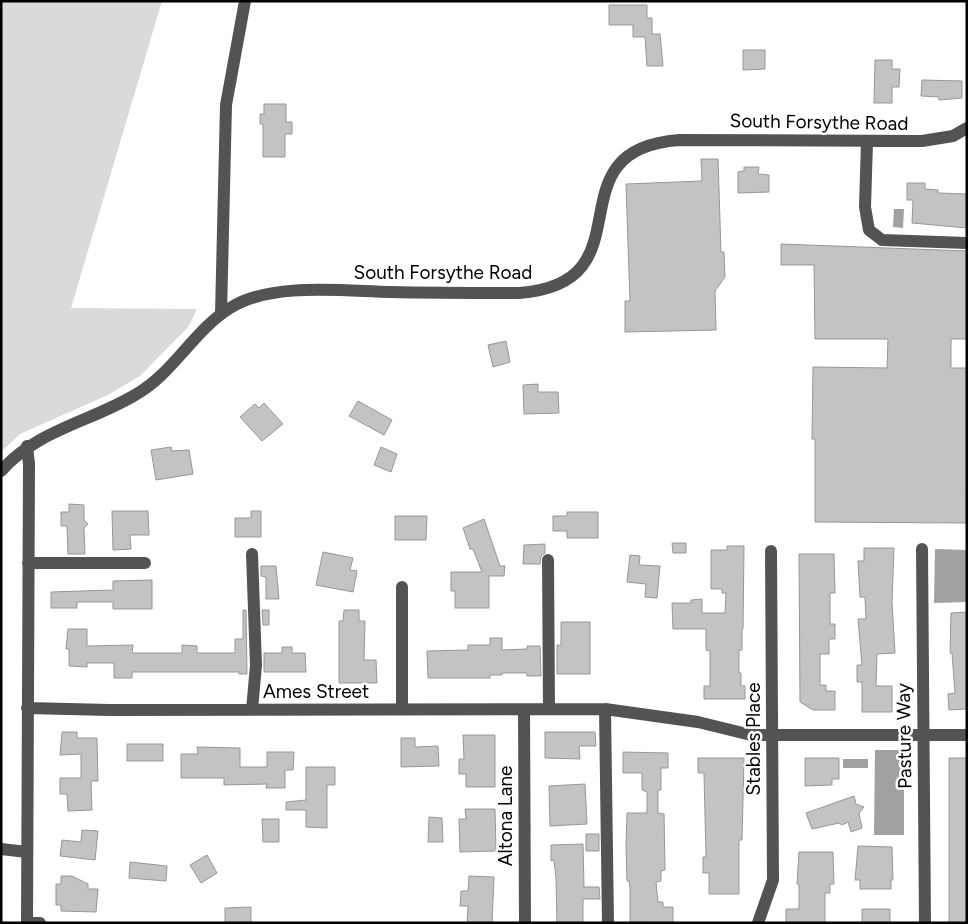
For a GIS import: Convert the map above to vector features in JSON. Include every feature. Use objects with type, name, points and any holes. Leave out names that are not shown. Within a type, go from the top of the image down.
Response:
[{"type":"street","points":[[221,314],[226,105],[245,1]]},
{"type":"street","name":"South Forsythe Road","points":[[1,471],[27,446],[137,395],[169,368],[204,328],[221,314],[251,298],[289,292],[519,293],[550,289],[566,282],[585,263],[594,243],[610,176],[622,159],[641,147],[660,142],[690,139],[867,142],[934,140],[953,136],[967,128]]},
{"type":"street","points":[[867,142],[865,207],[869,230],[882,240],[967,243]]},
{"type":"street","points":[[27,446],[27,923],[40,923]]},
{"type":"street","name":"Pasture Way","points":[[922,549],[925,923]]},
{"type":"street","name":"Stables Place","points":[[758,923],[773,880],[771,552]]},
{"type":"street","points":[[252,554],[256,666],[252,710]]},
{"type":"street","points":[[548,560],[549,709]]},
{"type":"street","points":[[28,563],[145,562]]},
{"type":"street","points":[[402,587],[402,709]]},
{"type":"street","name":"Ames Street","points":[[27,708],[252,710],[605,709],[698,722],[751,735],[967,735]]},
{"type":"street","points":[[605,709],[608,923]]},
{"type":"street","name":"Altona Lane","points":[[524,710],[525,923]]},
{"type":"street","points":[[1,849],[27,852]]},
{"type":"shaded area","points":[[1,1],[162,1],[71,308],[197,309],[189,326],[140,376],[108,395],[20,434],[1,452]]},
{"type":"shaded area","points":[[894,209],[904,209],[903,228],[893,227]]},
{"type":"shaded area","points":[[935,549],[967,550],[967,602],[934,603]]},
{"type":"shaded area","points":[[875,750],[898,750],[904,759],[904,835],[874,835]]},
{"type":"shaded area","points":[[843,759],[868,759],[868,768],[843,768]]},
{"type":"building","points":[[609,5],[647,5],[647,18],[652,18],[652,34],[660,34],[663,66],[647,66],[645,37],[633,37],[633,25],[609,25]]},
{"type":"building","points":[[743,50],[765,50],[765,69],[743,70]]},
{"type":"building","points":[[875,60],[892,60],[892,69],[900,69],[899,87],[892,87],[892,103],[874,103]]},
{"type":"building","points":[[922,80],[962,81],[962,98],[939,100],[939,97],[921,96]]},
{"type":"building","points":[[264,104],[286,104],[286,122],[292,122],[292,134],[285,134],[285,157],[263,157],[263,124],[260,124],[260,114],[264,114]]},
{"type":"building","points":[[701,159],[718,159],[721,252],[724,252],[725,277],[715,291],[716,330],[625,332],[625,301],[630,301],[626,184],[702,181]]},
{"type":"building","points":[[744,167],[759,167],[758,174],[769,175],[769,192],[738,193],[738,172],[744,171]]},
{"type":"building","points":[[907,183],[925,183],[925,189],[938,190],[938,193],[967,194],[967,228],[912,223],[913,200],[907,200]]},
{"type":"building","points":[[781,244],[967,251],[967,339],[951,339],[951,368],[967,368],[966,523],[815,522],[815,439],[812,439],[813,367],[887,368],[888,339],[815,339],[814,265],[781,265]]},
{"type":"building","points":[[506,341],[510,362],[493,367],[488,345]]},
{"type":"building","points":[[538,384],[538,392],[558,392],[559,413],[524,414],[523,385]]},
{"type":"building","points":[[358,401],[392,420],[384,435],[349,416]]},
{"type":"building","points":[[264,403],[283,424],[262,441],[240,417],[255,404],[259,408]]},
{"type":"building","points":[[171,447],[172,451],[189,450],[193,474],[156,480],[151,450]]},
{"type":"building","points":[[381,447],[397,454],[391,472],[374,465]]},
{"type":"building","points":[[69,504],[84,505],[84,520],[88,524],[84,528],[85,554],[68,554],[67,526],[61,526],[61,512],[69,512]]},
{"type":"building","points":[[112,511],[148,511],[149,535],[130,535],[131,549],[113,550]]},
{"type":"building","points":[[251,511],[261,511],[261,537],[235,537],[235,518],[251,518]]},
{"type":"building","points":[[567,512],[598,512],[598,538],[567,538],[567,531],[553,531],[553,516],[567,516]]},
{"type":"building","points":[[395,516],[427,516],[426,540],[395,540]]},
{"type":"building","points":[[484,519],[500,566],[505,566],[504,576],[489,576],[489,608],[455,608],[455,591],[451,591],[451,572],[482,572],[473,549],[470,549],[463,528]]},
{"type":"building","points":[[672,543],[686,543],[686,553],[673,553]]},
{"type":"building","points":[[545,544],[545,553],[541,556],[540,564],[523,564],[524,545]]},
{"type":"building","points":[[727,546],[744,546],[743,629],[742,650],[739,650],[739,673],[741,673],[741,686],[745,686],[745,699],[704,699],[704,686],[710,686],[710,651],[706,650],[706,629],[673,629],[672,603],[691,603],[691,600],[702,599],[702,613],[725,613],[726,593],[722,593],[722,589],[711,589],[711,550],[727,550]]},
{"type":"building","points":[[864,548],[894,548],[892,602],[895,653],[877,654],[876,686],[892,686],[892,712],[862,712],[862,682],[857,682],[857,665],[862,665],[858,619],[866,619],[865,597],[860,597],[858,561],[864,561]]},
{"type":"building","points":[[323,552],[353,558],[350,570],[357,571],[353,592],[316,585]]},
{"type":"building","points":[[799,554],[834,554],[835,593],[830,593],[830,624],[835,624],[835,639],[829,639],[829,654],[820,654],[820,685],[826,685],[826,691],[835,691],[835,710],[813,710],[800,702]]},
{"type":"building","points":[[630,555],[640,556],[639,565],[660,566],[657,598],[645,597],[646,584],[627,582]]},
{"type":"building","points":[[261,566],[276,566],[279,599],[266,599],[266,577],[261,576]]},
{"type":"building","points":[[152,580],[152,609],[113,609],[113,602],[77,602],[77,608],[51,608],[51,592],[113,590],[113,581]]},
{"type":"building","points":[[243,610],[246,610],[247,674],[239,674],[239,672],[132,672],[132,678],[114,678],[114,663],[87,663],[87,667],[69,666],[69,649],[66,649],[68,629],[87,629],[87,646],[133,645],[132,653],[182,653],[182,645],[197,646],[197,653],[235,653],[235,639],[243,639]]},
{"type":"building","points":[[262,610],[269,610],[269,625],[263,625]]},
{"type":"building","points":[[344,610],[359,610],[359,621],[365,621],[364,660],[376,660],[377,683],[339,683],[339,621],[343,621]]},
{"type":"building","points":[[967,612],[967,709],[949,710],[948,694],[955,693],[952,653],[950,653],[951,613]]},
{"type":"building","points":[[561,622],[590,622],[590,674],[557,674],[557,645],[561,645]]},
{"type":"building","points":[[490,638],[502,638],[502,650],[527,649],[527,646],[540,646],[541,676],[527,676],[527,673],[502,673],[502,675],[490,675],[490,678],[428,678],[427,651],[468,650],[468,645],[490,645]]},
{"type":"building","points":[[282,647],[292,647],[292,653],[305,653],[306,672],[264,672],[264,653],[282,653]]},
{"type":"building","points":[[62,732],[77,732],[77,738],[97,738],[98,781],[91,781],[92,810],[68,811],[67,794],[60,794],[60,778],[81,778],[81,754],[60,755]]},
{"type":"building","points":[[545,732],[595,732],[596,746],[579,746],[580,759],[545,758]]},
{"type":"building","points":[[463,735],[495,735],[495,787],[466,787],[466,774],[459,774],[459,759],[464,759]]},
{"type":"building","points":[[401,738],[415,738],[415,747],[438,746],[439,766],[401,767]]},
{"type":"building","points":[[127,744],[163,744],[163,761],[127,761]]},
{"type":"building","points":[[197,747],[240,748],[240,767],[267,767],[267,752],[294,752],[293,770],[285,770],[285,788],[266,788],[267,784],[224,785],[224,778],[181,778],[181,754],[198,754]]},
{"type":"building","points":[[623,752],[668,753],[668,768],[661,768],[661,790],[658,790],[658,813],[664,814],[665,870],[661,871],[661,881],[656,882],[658,902],[663,902],[663,907],[673,907],[673,923],[630,922],[630,888],[629,881],[627,881],[626,847],[627,813],[647,813],[647,792],[642,790],[642,773],[623,773]]},
{"type":"building","points":[[698,758],[744,758],[742,840],[739,840],[739,894],[709,894],[709,873],[703,873],[703,857],[706,857],[704,773],[698,773]]},
{"type":"building","points":[[805,758],[839,758],[839,779],[832,779],[832,785],[805,786]]},
{"type":"building","points":[[949,758],[967,758],[967,923],[949,923]]},
{"type":"building","points":[[306,767],[335,767],[335,785],[327,785],[327,828],[306,827],[306,810],[286,810],[286,802],[306,800]]},
{"type":"building","points":[[585,784],[587,824],[550,826],[549,786]]},
{"type":"building","points":[[854,796],[856,804],[864,807],[859,813],[862,828],[851,832],[848,822],[842,825],[839,823],[812,829],[806,813]]},
{"type":"building","points":[[465,809],[495,809],[496,851],[460,852],[459,819],[466,819]]},
{"type":"building","points":[[429,817],[442,818],[443,842],[428,842]]},
{"type":"building","points":[[262,819],[279,819],[279,842],[263,842]]},
{"type":"building","points":[[82,830],[98,831],[95,860],[60,856],[62,840],[81,842]]},
{"type":"building","points":[[586,834],[599,834],[599,851],[586,851]]},
{"type":"building","points":[[583,844],[584,887],[599,887],[600,899],[583,899],[583,923],[557,923],[556,878],[554,860],[551,861],[551,845]]},
{"type":"building","points":[[858,846],[892,847],[893,880],[891,880],[891,889],[860,889],[860,880],[855,880]]},
{"type":"building","points":[[799,852],[833,852],[834,884],[830,884],[830,893],[825,893],[825,923],[786,923],[786,909],[799,909],[799,884],[797,884]]},
{"type":"building","points":[[207,855],[217,873],[201,883],[190,865]]},
{"type":"building","points":[[130,862],[167,866],[166,881],[129,878]]},
{"type":"building","points":[[61,876],[72,876],[88,884],[88,889],[98,889],[96,912],[61,911],[61,905],[56,905],[56,884],[61,884]]},
{"type":"building","points":[[469,876],[494,877],[492,923],[467,923],[468,906],[460,906],[461,891],[468,891]]},
{"type":"building","points":[[251,907],[251,922],[225,923],[225,908]]},
{"type":"building","points":[[862,909],[890,909],[890,923],[862,923]]}]
